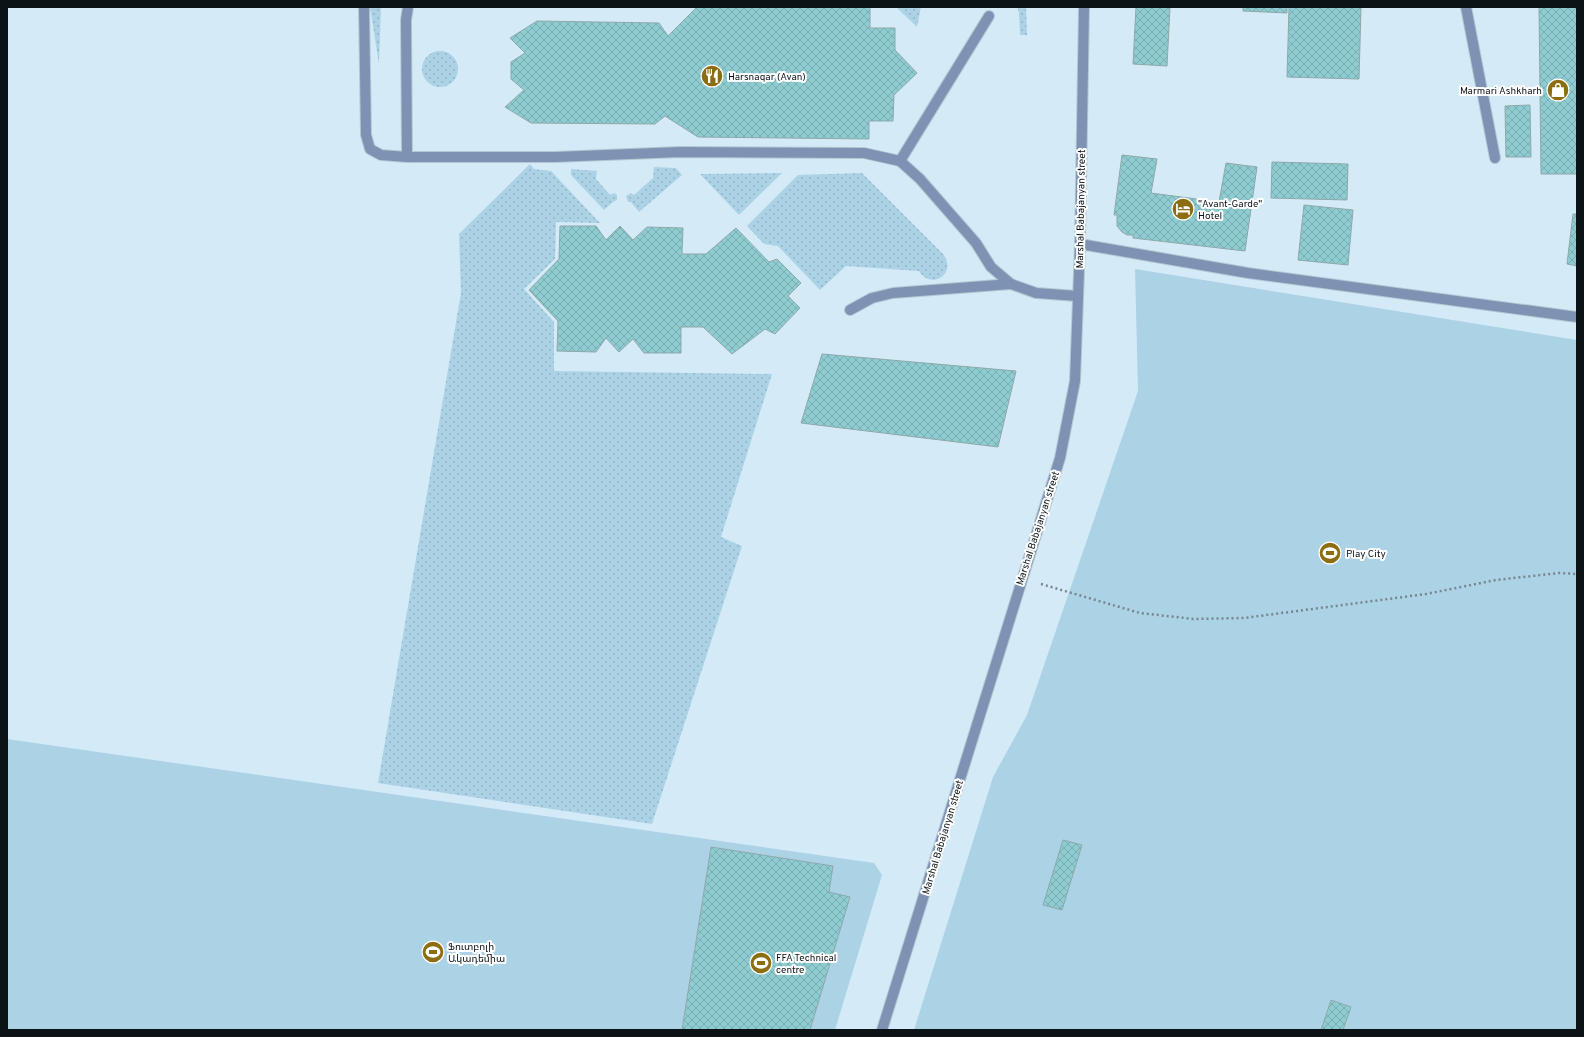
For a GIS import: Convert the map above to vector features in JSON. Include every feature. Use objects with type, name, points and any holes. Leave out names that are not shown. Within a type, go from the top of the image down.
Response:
[{"type":"street","points":[[364,7],[366,135],[370,149],[381,155],[407,158],[556,157],[680,152],[864,153],[900,161],[920,179],[976,243],[990,267],[1011,284],[1036,293],[1077,296]]},
{"type":"street","points":[[407,158],[406,20],[408,7]]},
{"type":"street","name":"Marshal Babajanyan street","points":[[882,1030],[1021,579],[1060,458],[1075,381],[1080,244],[1084,7]]},
{"type":"street","points":[[1466,7],[1496,158]]},
{"type":"street","points":[[900,161],[989,16]]},
{"type":"street","points":[[1080,244],[1248,273],[1577,317]]},
{"type":"street","points":[[850,310],[872,298],[893,293],[1011,284]]},
{"type":"path","points":[[1021,579],[1140,613],[1194,619],[1244,618],[1426,594],[1496,580],[1559,573],[1577,574]]},
{"type":"shaded area","points":[[370,7],[381,7],[379,64]]},
{"type":"shaded area","points":[[896,7],[921,7],[917,27]]},
{"type":"shaded area","points":[[1017,7],[1026,7],[1027,35],[1020,35],[1019,12]]},
{"type":"shaded area","points":[[444,51],[453,56],[457,62],[457,76],[453,82],[444,87],[436,87],[427,82],[423,76],[422,65],[427,56],[433,52]]},
{"type":"shaded area","points":[[530,164],[534,169],[551,171],[600,223],[556,222],[555,259],[524,289],[554,322],[554,371],[772,374],[721,537],[742,546],[652,824],[378,783],[461,293],[459,234]]},
{"type":"shaded area","points":[[654,167],[676,168],[682,175],[639,212],[631,202],[628,202],[626,196],[631,193],[634,195],[653,178]]},
{"type":"shaded area","points":[[571,169],[597,171],[596,179],[610,195],[614,193],[617,195],[617,200],[604,210],[571,175]]},
{"type":"shaded area","points":[[782,173],[739,215],[700,174]]},
{"type":"shaded area","points":[[862,173],[943,254],[947,261],[947,267],[945,273],[941,277],[930,279],[924,277],[919,271],[846,266],[820,290],[778,246],[764,244],[747,226],[798,175]]},
{"type":"shaded area","name":"Play City","points":[[1135,269],[1577,340],[1577,1030],[914,1030],[993,777],[1027,715],[1138,391]]},
{"type":"shaded area","name":"Ֆուտբոլի Ակադեմիա","points":[[7,739],[874,863],[882,875],[835,1030],[7,1030]]},
{"type":"building","name":"Harsnaqar (Avan)","points":[[697,7],[870,7],[870,28],[895,28],[895,50],[917,73],[894,95],[893,121],[869,121],[869,139],[698,137],[665,116],[655,124],[531,123],[505,107],[524,90],[511,79],[511,62],[525,53],[510,38],[537,21],[659,23],[668,36]]},
{"type":"building","points":[[1136,7],[1170,7],[1167,66],[1133,64]]},
{"type":"building","points":[[1243,7],[1287,7],[1287,13],[1243,11]]},
{"type":"building","points":[[1289,7],[1361,7],[1359,79],[1287,77]]},
{"type":"building","name":"Marmari Ashkharh","points":[[1539,7],[1577,7],[1577,174],[1541,174]]},
{"type":"building","points":[[1530,105],[1531,157],[1506,157],[1505,106]]},
{"type":"building","name":"\"Avant-Garde\" Hotel","points":[[1122,155],[1157,159],[1151,193],[1219,202],[1226,163],[1257,167],[1245,251],[1133,238],[1133,235],[1127,235],[1122,232],[1117,226],[1117,215],[1114,215]]},
{"type":"building","points":[[1272,162],[1348,164],[1347,200],[1271,198]]},
{"type":"building","points":[[1304,205],[1353,210],[1348,265],[1298,260]]},
{"type":"building","points":[[1573,214],[1577,214],[1577,266],[1567,264]]},
{"type":"building","points":[[560,226],[596,226],[606,240],[620,226],[633,240],[647,227],[683,228],[682,254],[706,254],[736,228],[769,262],[777,259],[801,283],[788,296],[800,308],[775,334],[765,329],[732,354],[703,327],[681,327],[681,353],[644,353],[633,339],[619,352],[606,338],[596,352],[557,351],[558,321],[529,290],[559,259]]},
{"type":"building","points":[[822,354],[1016,371],[998,447],[801,423]]},
{"type":"building","points":[[1063,840],[1082,845],[1062,910],[1043,905]]},
{"type":"building","name":"FFA Technical centre","points":[[711,847],[833,866],[829,892],[850,897],[810,1030],[682,1030]]},
{"type":"building","points":[[1331,1000],[1351,1007],[1343,1030],[1321,1030]]},
{"type":"place","name":"Harsnaqar (Avan)","points":[[712,76]]},
{"type":"place","name":"Marmari Ashkharh","points":[[1558,90]]},
{"type":"place","name":"\"Avant-Garde\" Hotel","points":[[1183,209]]},
{"type":"place","name":"Play City","points":[[1330,553]]},
{"type":"place","name":"Ֆուտբոլի Ակադեմիա","points":[[433,952]]},
{"type":"place","name":"FFA Technical centre","points":[[761,963]]}]
